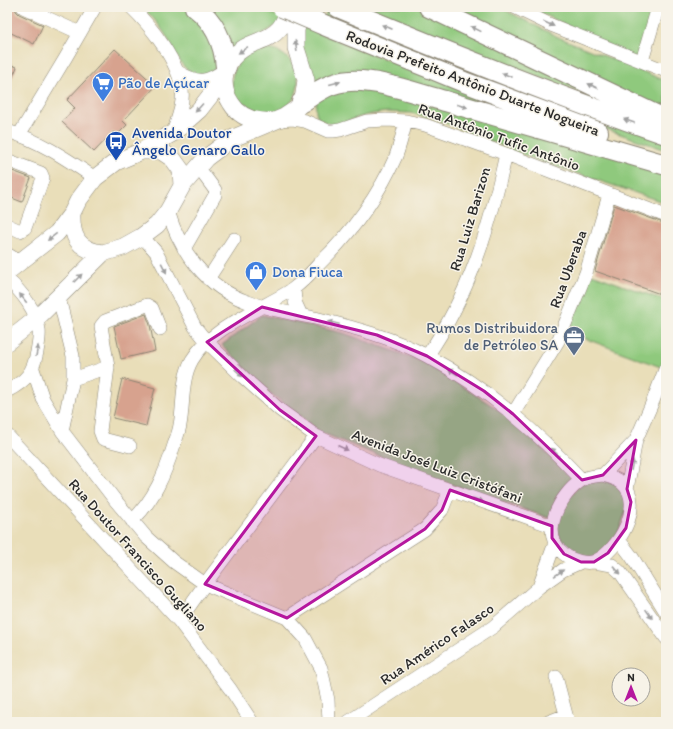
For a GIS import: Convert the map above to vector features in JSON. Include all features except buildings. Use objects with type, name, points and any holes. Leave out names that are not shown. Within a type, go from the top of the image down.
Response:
[{"type":"highway","points":[[195,7],[214,27],[225,54],[225,71]]},
{"type":"highway","name":"Rodovia Prefeito Antônio Duarte Nogueira","points":[[282,7],[521,104],[666,156]]},
{"type":"highway","name":"Rodovia Prefeito Antônio Duarte Nogueira","points":[[338,7],[474,63],[666,134]]},
{"type":"highway","points":[[429,7],[666,120]]},
{"type":"highway","points":[[302,102],[326,86],[338,82],[351,80],[379,83],[666,165]]},
{"type":"main road","points":[[7,272],[13,258],[57,233],[95,178],[116,162],[142,151],[173,133],[199,110],[234,56],[244,48],[271,36],[280,29],[290,7]]},
{"type":"main road","points":[[72,213],[71,226],[76,240],[91,252],[103,253],[123,247],[141,237],[157,225],[168,211],[182,186],[206,158],[230,139],[291,113],[302,102],[306,80],[296,48],[295,39],[296,30],[306,7]]},
{"type":"main road","points":[[225,71],[224,88],[228,99],[237,111],[250,119],[261,122],[273,121]]},
{"type":"main road","points":[[142,151],[161,151],[173,159],[181,170],[182,186]]},
{"type":"main road","points":[[7,342],[59,298],[103,253]]},
{"type":"street","points":[[23,7],[80,33]]},
{"type":"street","points":[[94,7],[80,33],[13,133],[68,160],[95,178]]},
{"type":"street","points":[[131,7],[152,29],[178,72],[183,91],[179,114],[173,133]]},
{"type":"street","points":[[514,7],[551,25],[666,70]]},
{"type":"street","points":[[642,61],[658,7]]},
{"type":"street","points":[[178,72],[191,80],[203,81],[225,71]]},
{"type":"street","points":[[302,102],[318,126]]},
{"type":"street","name":"Rua Antônio Tufic Antônio","points":[[273,121],[292,119],[305,121],[328,131],[340,130],[367,121],[406,121],[425,125],[506,154],[666,216]]},
{"type":"street","points":[[132,521],[143,510],[158,489],[169,463],[180,426],[186,374],[192,360],[207,342],[226,328],[294,288],[339,245],[362,215],[381,185],[396,155],[406,121]]},
{"type":"street","name":"Rua Luiz Barizon","points":[[427,356],[439,339],[457,306],[477,260],[495,206],[506,154]]},
{"type":"street","points":[[7,160],[41,173],[43,178],[25,228],[20,231],[7,225]]},
{"type":"street","points":[[184,249],[215,195],[215,190],[198,167]]},
{"type":"street","name":"Rua Uberaba","points":[[513,414],[558,341],[586,273],[609,195]]},
{"type":"street","points":[[168,211],[172,225],[191,261],[208,279],[223,290],[247,302],[262,307],[301,315],[377,335],[427,356],[484,391],[513,414],[528,426],[582,480]]},
{"type":"street","name":"Avenida José Luiz Cristófani","points":[[141,237],[156,252],[195,327],[207,342],[242,377],[280,410],[316,436],[379,465],[552,526]]},
{"type":"street","points":[[208,279],[234,239]]},
{"type":"street","points":[[7,280],[26,301],[36,319],[40,331],[33,369],[18,385],[7,391]]},
{"type":"street","points":[[294,288],[295,302],[301,315]]},
{"type":"street","points":[[59,298],[73,356],[73,379],[62,431]]},
{"type":"street","points":[[130,446],[103,439],[101,436],[100,431],[108,367],[101,326],[105,321],[149,305],[152,308],[160,329]]},
{"type":"street","points":[[73,379],[108,367]]},
{"type":"street","points":[[627,489],[636,440],[666,367]]},
{"type":"street","points":[[33,369],[43,399],[62,431],[146,537],[168,557],[205,584],[287,618],[305,638],[321,668],[328,700],[329,722]]},
{"type":"street","name":"Rua Doutor Francisco Gugliano","points":[[7,435],[179,621],[231,690],[252,722]]},
{"type":"street","points":[[179,621],[316,436]]},
{"type":"street","points":[[603,475],[636,440]]},
{"type":"street","points":[[588,562],[608,553],[619,540],[626,528],[631,511],[631,502],[627,489],[623,483],[614,478],[603,475],[592,476],[582,480],[564,498],[556,512],[552,526],[552,538],[564,554],[588,562],[612,565],[620,572],[664,631]]},
{"type":"street","points":[[287,618],[425,529],[442,510],[450,490]]},
{"type":"street","points":[[619,540],[632,557],[666,612]]},
{"type":"street","name":"Rua Américo Falasco","points":[[539,587],[555,543]]},
{"type":"street","name":"Rua Américo Falasco","points":[[348,722],[493,628],[539,587],[563,570],[588,562]]},
{"type":"street","points":[[548,722],[567,719],[556,677]]},
{"type":"highlighted area","points":[[262,307],[377,335],[427,356],[484,391],[513,414],[582,480],[603,475],[636,440],[627,489],[631,502],[626,528],[608,553],[594,562],[581,562],[564,554],[552,538],[552,526],[450,490],[442,510],[425,529],[287,618],[205,584],[316,436],[280,410],[207,342]]},
{"type":"green space","points":[[142,7],[186,7],[211,30],[216,67],[211,72],[203,74],[195,74],[189,71],[178,59],[161,28],[151,15]]},
{"type":"green space","points":[[206,7],[257,7],[282,18],[276,26],[231,52]]},
{"type":"green space","points":[[362,7],[420,7],[626,110],[520,70]]},
{"type":"green space","points":[[439,7],[499,7],[558,37],[666,81],[666,116]]},
{"type":"green space","points":[[528,7],[658,7],[642,61]]},
{"type":"green space","points":[[327,11],[412,45],[666,141],[666,150],[577,119],[324,18]]},
{"type":"green space","points":[[301,26],[578,135],[384,78],[309,90],[301,49]]},
{"type":"green space","points":[[265,49],[278,52],[288,59],[295,69],[298,82],[295,95],[288,105],[278,112],[265,115],[252,112],[242,105],[235,95],[232,82],[235,69],[242,59],[252,52]]},
{"type":"green space","points":[[359,86],[666,169],[666,203],[537,160],[433,118],[410,113],[387,112],[356,118],[338,125],[331,125],[318,118],[316,113],[316,103],[318,97]]},
{"type":"green space","points":[[592,274],[666,301],[666,369],[568,332]]},
{"type":"green space","points":[[262,315],[343,333],[424,362],[510,417],[573,478],[549,518],[445,482],[320,432],[268,391],[222,345]]},
{"type":"green space","points":[[604,479],[620,484],[629,502],[616,540],[593,560],[565,553],[555,526],[566,500],[583,482]]},
{"type":"place","name":"Pão de Açúcar","points":[[103,102]]},
{"type":"place","name":"Avenida Doutor Ângelo Genaro Gallo","points":[[116,162]]},
{"type":"place","name":"Dona Fiuca","points":[[256,292]]},
{"type":"place","name":"Rumos Distribuidora de Petróleo SA","points":[[574,356]]}]
